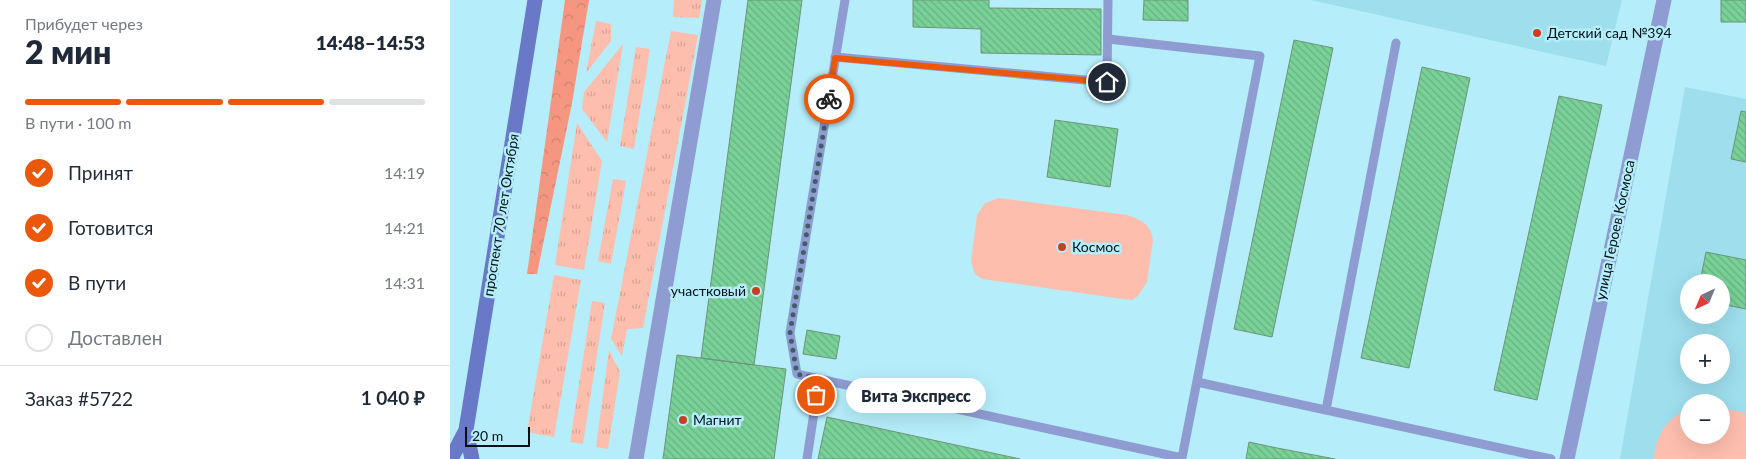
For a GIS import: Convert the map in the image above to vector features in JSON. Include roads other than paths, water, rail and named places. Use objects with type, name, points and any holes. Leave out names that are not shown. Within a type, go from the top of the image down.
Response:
[{"type":"main road","name":"проспект 70 лет Октября","points":[[466,430],[535,0]]},
{"type":"main road","points":[[451,459],[466,430]]},
{"type":"main road","points":[[466,430],[472,459]]},
{"type":"street","points":[[636,459],[714,0]]},
{"type":"street","name":"улица Героев Космоса","points":[[1567,459],[1664,0]]},
{"type":"lane","points":[[845,0],[790,333],[797,374],[1182,458],[1260,56],[1108,39]]},
{"type":"lane","points":[[835,58],[1107,82],[1108,0]]},
{"type":"lane","points":[[1326,410],[1396,43]]},
{"type":"lane","points":[[807,459],[819,379]]},
{"type":"lane","points":[[1197,382],[1551,459]]},
{"type":"place","name":"Детский сад №394","points":[[1537,33]]},
{"type":"place","name":"Космос","points":[[1062,247]]},
{"type":"place","name":"участковый","points":[[756,291]]},
{"type":"place","name":"Вита Экспресс","points":[[816,395]]},
{"type":"place","name":"Магнит","points":[[683,420]]}]
